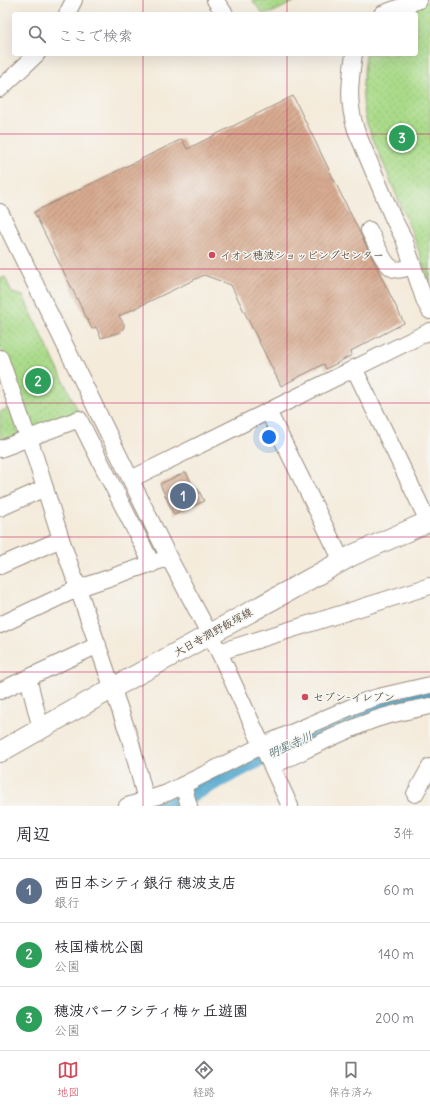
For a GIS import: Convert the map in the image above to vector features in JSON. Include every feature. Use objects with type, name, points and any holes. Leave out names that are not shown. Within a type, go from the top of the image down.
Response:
[{"type":"main road","name":"大日寺潤野飯塚線","points":[[0,752],[342,561],[429,521]]},
{"type":"street","points":[[68,12],[74,0]]},
{"type":"street","points":[[215,0],[224,12]]},
{"type":"street","points":[[387,12],[419,0]]},
{"type":"street","points":[[0,89],[35,56]]},
{"type":"street","points":[[354,56],[350,104],[356,130],[393,218],[404,239],[425,302],[430,311]]},
{"type":"street","points":[[0,212],[169,558],[219,652],[290,806]]},
{"type":"street","points":[[369,230],[388,265],[394,269],[402,269],[413,266]]},
{"type":"street","points":[[131,479],[430,331]]},
{"type":"street","points":[[0,358],[4,382],[32,447],[61,539],[130,739],[146,800]]},
{"type":"street","points":[[354,368],[429,521]]},
{"type":"street","points":[[268,411],[342,561]]},
{"type":"street","points":[[0,449],[79,419],[152,564]]},
{"type":"street","points":[[0,508],[45,488]]},
{"type":"street","points":[[0,566],[61,539]]},
{"type":"street","points":[[0,625],[79,588],[169,558]]},
{"type":"street","points":[[219,652],[430,586]]},
{"type":"street","points":[[0,691],[98,645]]},
{"type":"street","points":[[28,678],[41,729]]},
{"type":"street","points":[[127,806],[167,793],[187,799],[365,701],[430,685]]},
{"type":"street","points":[[267,755],[344,732],[401,712],[430,706]]},
{"type":"street","points":[[415,794],[430,767]]},
{"type":"green space","points":[[252,0],[298,0],[273,12],[261,12]]},
{"type":"green space","points":[[430,1],[430,285],[415,240],[367,124],[363,106],[366,56],[418,56],[418,12],[400,12]]},
{"type":"green space","points":[[5,277],[12,293],[23,296],[80,415],[28,430],[0,346],[0,279]]},
{"type":"green space","points":[[11,407],[18,433],[15,437],[0,442],[0,412]]},
{"type":"building","name":"イオン穂波ショッピングセンター","points":[[293,96],[404,323],[351,351],[352,355],[326,369],[324,364],[281,386],[231,285],[204,275],[119,316],[124,324],[122,330],[101,338],[96,327],[92,329],[34,212],[182,139],[187,149]]},
{"type":"building","points":[[186,472],[195,491],[198,489],[204,501],[174,515],[160,484]]},
{"type":"waterway","name":"明星寺川","points":[[154,806],[191,792],[251,761],[355,716],[391,703],[430,695]]},
{"type":"place","name":"穂波パークシティ梅ヶ丘遊園","points":[[402,138]]},
{"type":"place","name":"イオン穂波ショッピングセンター","points":[[212,255]]},
{"type":"place","name":"枝国横枕公園","points":[[38,381]]},
{"type":"place","name":"西日本シティ銀行 穂波支店","points":[[183,496]]},
{"type":"place","name":"セブン-イレブン","points":[[305,697]]}]
